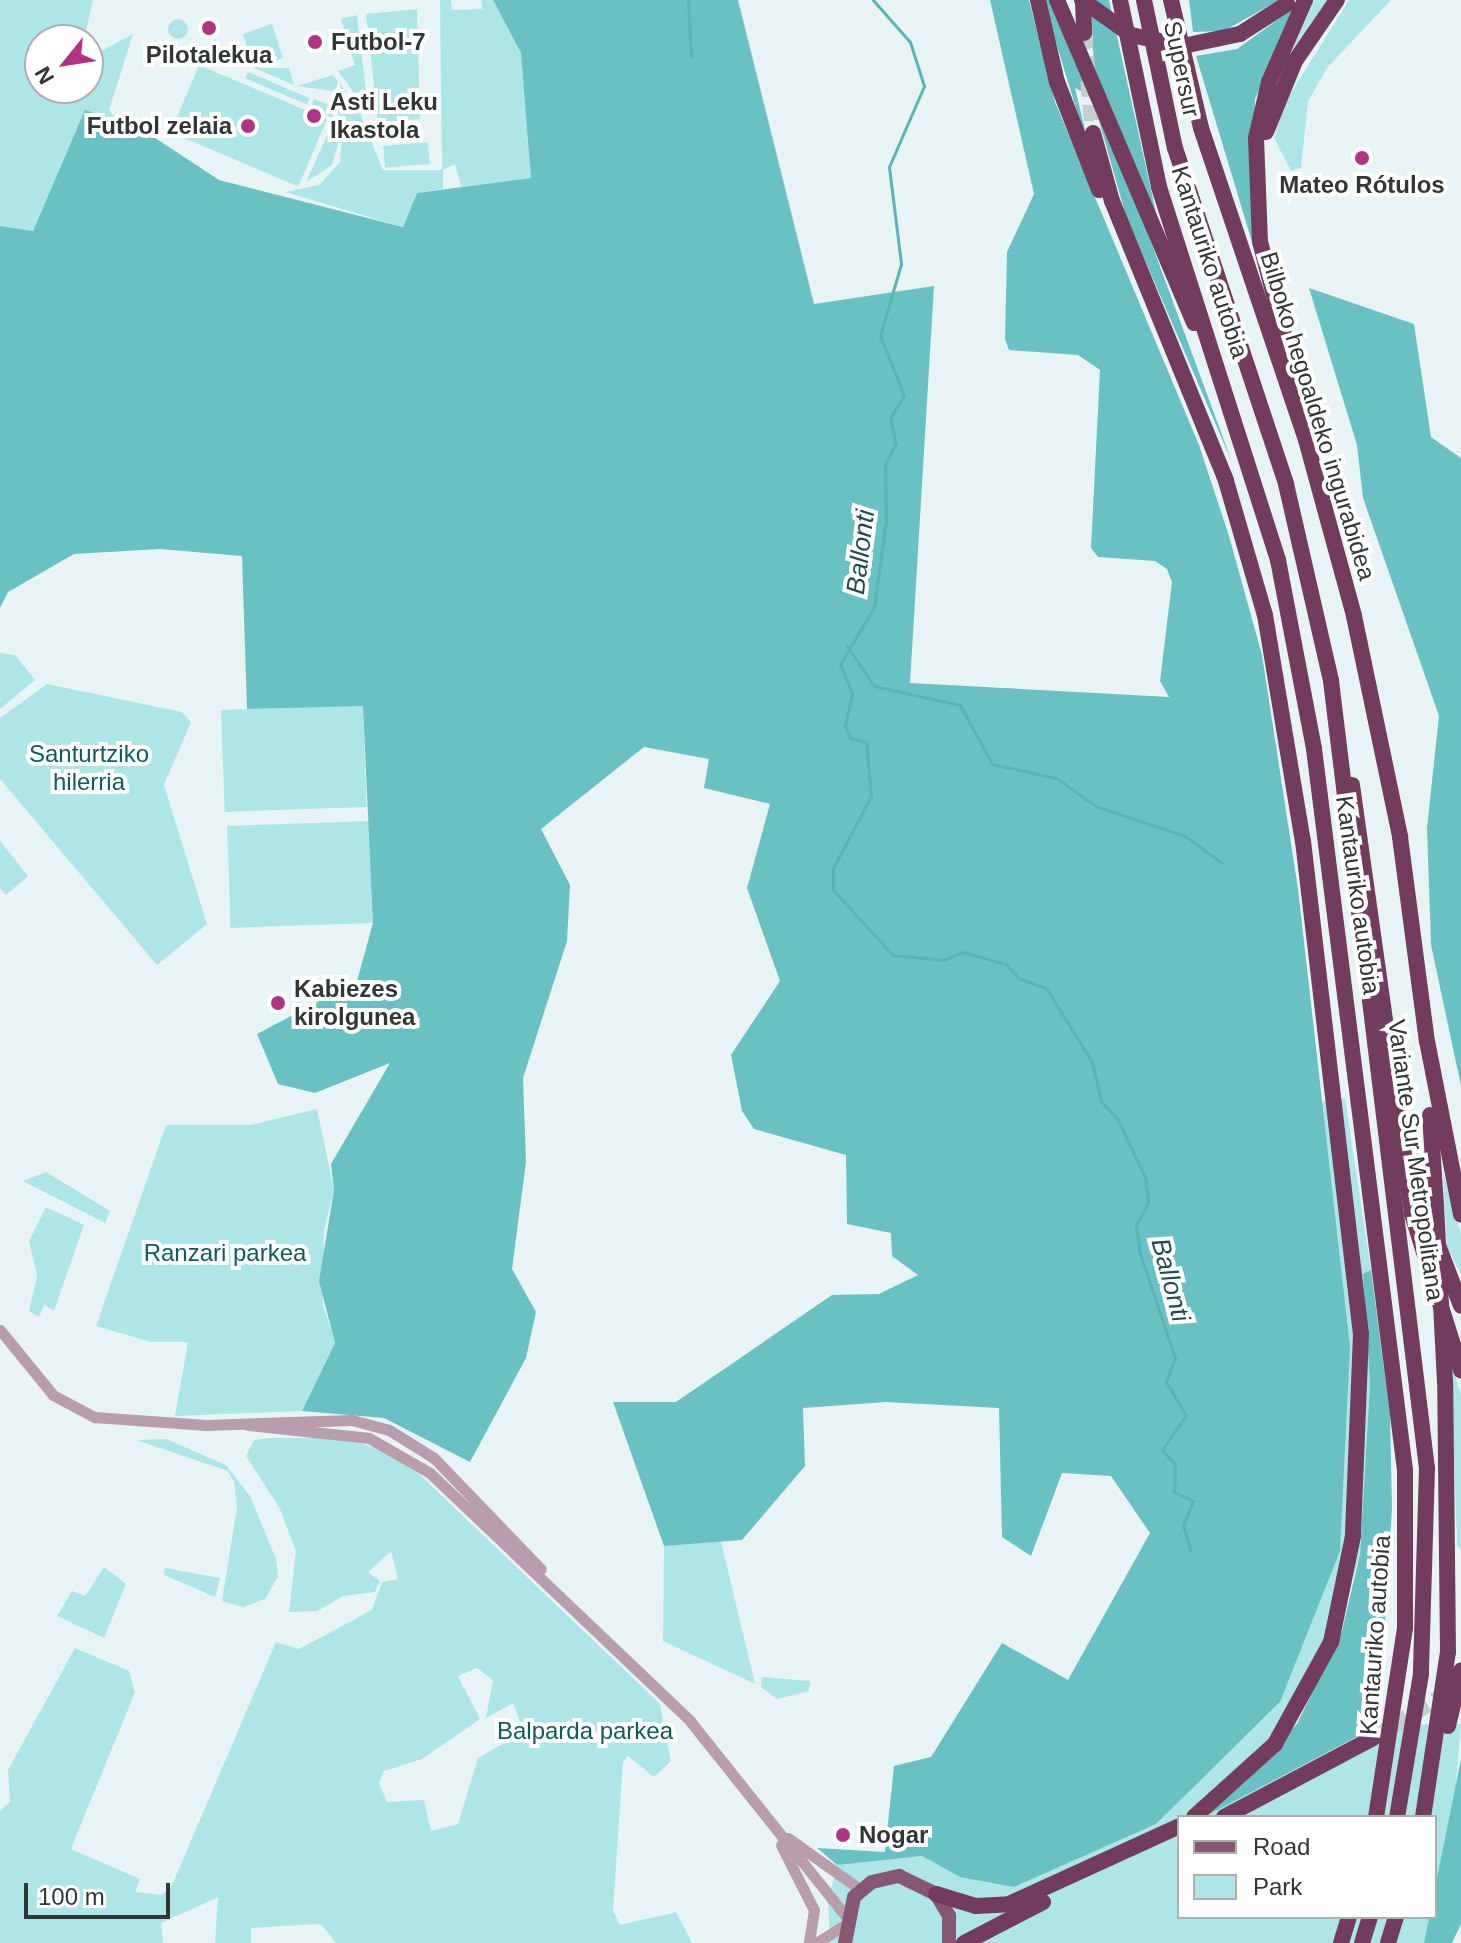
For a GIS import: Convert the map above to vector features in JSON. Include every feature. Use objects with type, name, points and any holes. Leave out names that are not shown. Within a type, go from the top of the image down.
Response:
[{"type":"highway","points":[[1038,0],[1076,137],[1157,311]]},
{"type":"highway","points":[[1057,0],[1215,356]]},
{"type":"highway","points":[[1082,0],[1131,35],[1183,46],[1240,34],[1289,2]]},
{"type":"highway","points":[[1082,0],[1084,33]]},
{"type":"highway","name":"Kantauriko autobia","points":[[1120,0],[1149,149],[1260,495],[1299,658],[1397,1374],[1405,1628],[1376,1815]]},
{"type":"highway","name":"Supersur","points":[[1144,0],[1175,148]]},
{"type":"highway","name":"Bilboko hegoaldeko ingurabidea","points":[[1171,0],[1201,128],[1306,440],[1381,733],[1427,1041]]},
{"type":"highway","points":[[1305,0],[1261,108],[1257,173],[1260,242],[1306,415],[1306,440]]},
{"type":"highway","points":[[1257,173],[1280,90],[1337,0]]},
{"type":"highway","points":[[1093,133],[1157,311],[1226,481],[1279,683],[1355,1253],[1363,1389],[1353,1536],[1331,1642],[1275,1744],[1196,1815]]},
{"type":"highway","name":"Variante Sur Metropolitana","points":[[1175,148],[1286,484],[1331,681],[1427,1468],[1422,1658],[1397,1815]]},
{"type":"highway","points":[[1331,681],[1361,832],[1412,1214],[1461,1370]]},
{"type":"highway","points":[[1424,1811],[1448,1652],[1445,1382],[1427,1041]]},
{"type":"highway","points":[[1427,1041],[1461,1215]]},
{"type":"highway","points":[[1396,1088],[1414,1181],[1461,1306]]},
{"type":"highway","points":[[1424,1811],[1461,1670]]},
{"type":"highway","points":[[1228,1815],[1373,1738]]},
{"type":"highway","points":[[936,1894],[976,1906],[1009,1904],[1177,1827]]},
{"type":"highway","points":[[964,1943],[1177,1840]]},
{"type":"highway","points":[[1341,1943],[1348,1919]]},
{"type":"highway","points":[[1362,1943],[1369,1919]]},
{"type":"highway","points":[[1388,1943],[1395,1919]]},
{"type":"main road","points":[[845,1943],[844,1921],[861,1890],[899,1876],[936,1894],[949,1916],[949,1943]]},
{"type":"street","points":[[2,1335],[42,1384],[78,1412],[143,1424],[248,1425],[364,1421],[414,1443],[463,1487],[572,1606]]},
{"type":"street","points":[[248,1425],[376,1441],[430,1473],[690,1721],[844,1921],[816,1943]]},
{"type":"street","points":[[757,1806],[800,1848],[861,1890]]},
{"type":"street","points":[[769,1824],[814,1910],[809,1943]]},
{"type":"green space","points":[[0,0],[93,0],[88,24],[24,24],[24,104],[104,104],[104,49],[133,34],[109,110],[119,122],[85,111],[33,231],[0,226]]},
{"type":"green space","points":[[440,0],[451,0],[452,10],[482,9],[481,0],[493,0],[521,53],[532,178],[461,187],[455,164],[443,170],[443,189],[417,193],[403,227],[285,192],[319,185],[340,162],[343,124],[331,97],[356,103],[383,170],[442,170]]},
{"type":"green space","points":[[1314,0],[1327,0],[1281,66]]},
{"type":"green space","points":[[1349,0],[1391,0],[1327,68],[1308,102],[1301,168],[1291,171],[1274,138],[1284,104]]},
{"type":"green space","points":[[417,9],[420,119],[378,123],[366,14]]},
{"type":"green space","points":[[357,15],[366,91],[354,93],[338,71],[355,65],[341,19]]},
{"type":"green space","points":[[178,19],[185,22],[188,29],[185,36],[178,39],[171,36],[168,29],[171,22]]},
{"type":"green space","points":[[272,24],[283,58],[257,68],[289,68],[294,85],[254,68],[243,34]]},
{"type":"green space","name":"Futbol zelaia","points":[[199,65],[327,119],[298,187],[170,132]]},
{"type":"green space","points":[[248,72],[310,98],[307,105],[245,78]]},
{"type":"green space","points":[[333,75],[347,93],[297,86]]},
{"type":"green space","points":[[314,99],[329,105],[340,138],[332,165],[306,182],[331,127],[329,116],[311,107]]},
{"type":"green space","points":[[428,142],[430,164],[385,168],[383,146]]},
{"type":"green space","points":[[0,653],[15,655],[35,680],[0,709]]},
{"type":"green space","name":"Santurtziko hilerria","points":[[47,684],[182,712],[191,722],[164,785],[207,924],[157,965],[0,779],[0,718]]},
{"type":"green space","points":[[363,705],[367,807],[225,812],[221,710]]},
{"type":"green space","points":[[370,821],[374,923],[231,928],[227,826]]},
{"type":"green space","points":[[0,841],[28,876],[6,895],[0,888]]},
{"type":"green space","points":[[1345,1098],[1371,1270],[1363,1275],[1370,1384],[1360,1555],[1322,1681],[1263,1765],[1211,1813],[1379,1725],[1461,1724],[1455,1798],[1437,1883],[1437,1815],[1177,1815],[1177,1919],[1430,1919],[1424,1943],[830,1943],[828,1901],[837,1865],[922,1856],[960,1877],[1100,1845],[1156,1824],[1280,1702],[1325,1146],[1321,1102]]},
{"type":"green space","name":"Ranzari parkea","points":[[317,1109],[334,1190],[324,1231],[323,1305],[335,1343],[302,1411],[175,1416],[188,1342],[151,1342],[96,1326],[166,1125],[251,1125]]},
{"type":"green space","points":[[46,1172],[110,1211],[105,1223],[23,1181]]},
{"type":"green space","points":[[1443,1172],[1461,1234],[1461,1274],[1447,1247]]},
{"type":"green space","points":[[46,1207],[84,1225],[54,1311],[44,1305],[39,1317],[29,1311],[37,1276],[29,1241]]},
{"type":"green space","points":[[1451,1363],[1461,1394],[1461,1550],[1457,1545]]},
{"type":"green space","name":"Balparda parkea","points":[[341,1438],[383,1450],[418,1473],[660,1704],[671,1761],[654,1777],[628,1756],[623,1762],[613,1910],[620,1925],[676,1912],[692,1943],[336,1943],[321,1924],[251,1928],[251,1943],[215,1943],[218,1897],[161,1923],[163,1943],[0,1943],[0,1811],[10,1802],[8,1770],[75,1648],[129,1671],[135,1692],[71,1849],[140,1879],[135,1892],[162,1895],[172,1885],[276,1642],[299,1649],[372,1610],[382,1582],[398,1579],[391,1551],[368,1572],[380,1581],[375,1592],[343,1596],[317,1611],[289,1612],[296,1551],[280,1509],[246,1456],[254,1440]],"holes":[[[477,1668],[493,1680],[486,1718],[513,1703],[524,1732],[478,1758],[458,1824],[431,1831],[424,1800],[387,1802],[379,1783],[384,1771],[422,1759],[480,1719],[458,1676]]]},
{"type":"green space","points":[[166,1439],[226,1465],[250,1496],[276,1559],[278,1576],[265,1599],[243,1607],[222,1601],[237,1507],[234,1482],[228,1471],[136,1440]]},
{"type":"green space","points":[[721,1541],[755,1684],[663,1641],[664,1546]]},
{"type":"green space","points":[[104,1567],[126,1584],[104,1638],[57,1616],[72,1591],[85,1596]]},
{"type":"green space","points":[[165,1568],[220,1578],[215,1597],[164,1575]]},
{"type":"green space","points":[[762,1677],[810,1681],[809,1691],[777,1699],[761,1687]]},
{"type":"shaded area","points":[[493,0],[738,0],[814,304],[934,286],[910,683],[1169,697],[1160,681],[1172,582],[1167,569],[1155,561],[1098,557],[1091,548],[1100,370],[1078,355],[1009,350],[1005,339],[1007,252],[1034,194],[990,0],[1029,0],[1055,102],[1199,445],[1229,536],[1262,655],[1298,889],[1350,1347],[1340,1551],[1280,1702],[1156,1824],[1014,1887],[960,1877],[922,1856],[837,1865],[817,1848],[885,1852],[894,1766],[931,1757],[1002,1643],[1068,1680],[1150,1533],[1111,1476],[1062,1473],[1031,1556],[1002,1537],[999,1408],[886,1402],[803,1408],[805,1466],[742,1540],[664,1546],[613,1402],[676,1402],[832,1295],[879,1294],[918,1275],[892,1256],[891,1233],[847,1224],[846,1155],[754,1129],[742,1111],[731,1055],[780,981],[747,888],[770,804],[704,788],[709,759],[644,747],[541,829],[570,885],[567,941],[523,1078],[526,1162],[512,1269],[536,1312],[526,1358],[470,1462],[384,1418],[302,1411],[335,1343],[319,1281],[334,1190],[331,1164],[390,1063],[315,1093],[278,1084],[257,1034],[357,981],[373,923],[363,706],[247,709],[242,556],[160,549],[74,554],[8,592],[0,608],[0,226],[33,231],[85,110],[146,132],[219,180],[403,227],[417,193],[531,178],[521,53]]},
{"type":"shaded area","points":[[1043,0],[1050,0],[1085,82],[1083,92],[1075,88],[1094,167]]},
{"type":"shaded area","points":[[1091,0],[1109,0],[1159,226],[1094,70]]},
{"type":"shaded area","points":[[1189,0],[1279,0],[1224,31],[1193,32]]},
{"type":"shaded area","points":[[1298,5],[1255,99],[1252,242],[1196,56],[1237,49]]},
{"type":"shaded area","points":[[1096,110],[1134,196],[1232,462],[1126,216]]},
{"type":"shaded area","points":[[1309,288],[1414,324],[1431,437],[1461,458],[1461,1086],[1431,945],[1427,828],[1439,716],[1363,498],[1357,445]]},
{"type":"shaded area","points":[[1371,1270],[1390,1415],[1392,1508],[1379,1725],[1207,1815],[1297,1724],[1342,1631],[1360,1554],[1370,1384],[1363,1274]]},
{"type":"shaded area","points":[[1461,1759],[1461,1924],[1452,1943],[1424,1943],[1429,1919],[1437,1919],[1437,1878]]},
{"type":"waterway","points":[[688,0],[691,57]]},
{"type":"waterway","name":"Ballonti","points":[[873,0],[910,42],[924,86],[889,167],[901,264],[880,336],[904,395],[890,418],[896,443],[885,465],[886,521],[874,607],[840,664],[852,693],[845,726],[850,738],[866,742],[871,796],[833,868],[833,890],[893,955],[943,960],[962,952],[1006,964],[1018,978],[1046,988],[1092,1062],[1101,1101],[1118,1120],[1145,1177],[1148,1202],[1136,1226],[1140,1254],[1175,1358],[1166,1382],[1186,1415],[1162,1450],[1175,1464],[1174,1492],[1193,1501],[1183,1525],[1190,1550]]},
{"type":"waterway","points":[[847,646],[874,686],[960,705],[992,764],[1056,778],[1096,806],[1185,836],[1222,863]]},
{"type":"tunnel","points":[[1084,33],[1093,133]]},
{"type":"tunnel","points":[[1373,1738],[1450,1691]]},
{"type":"place","name":"Pilotalekua","points":[[209,28]]},
{"type":"place","name":"Futbol-7","points":[[315,42]]},
{"type":"place","name":"Asti Leku Ikastola","points":[[314,116]]},
{"type":"place","name":"Futbol zelaia","points":[[248,126]]},
{"type":"place","name":"Mateo Rótulos","points":[[1362,158]]},
{"type":"place","name":"Kabiezes kirolgunea","points":[[278,1003]]},
{"type":"place","name":"Nogar","points":[[843,1835]]}]
